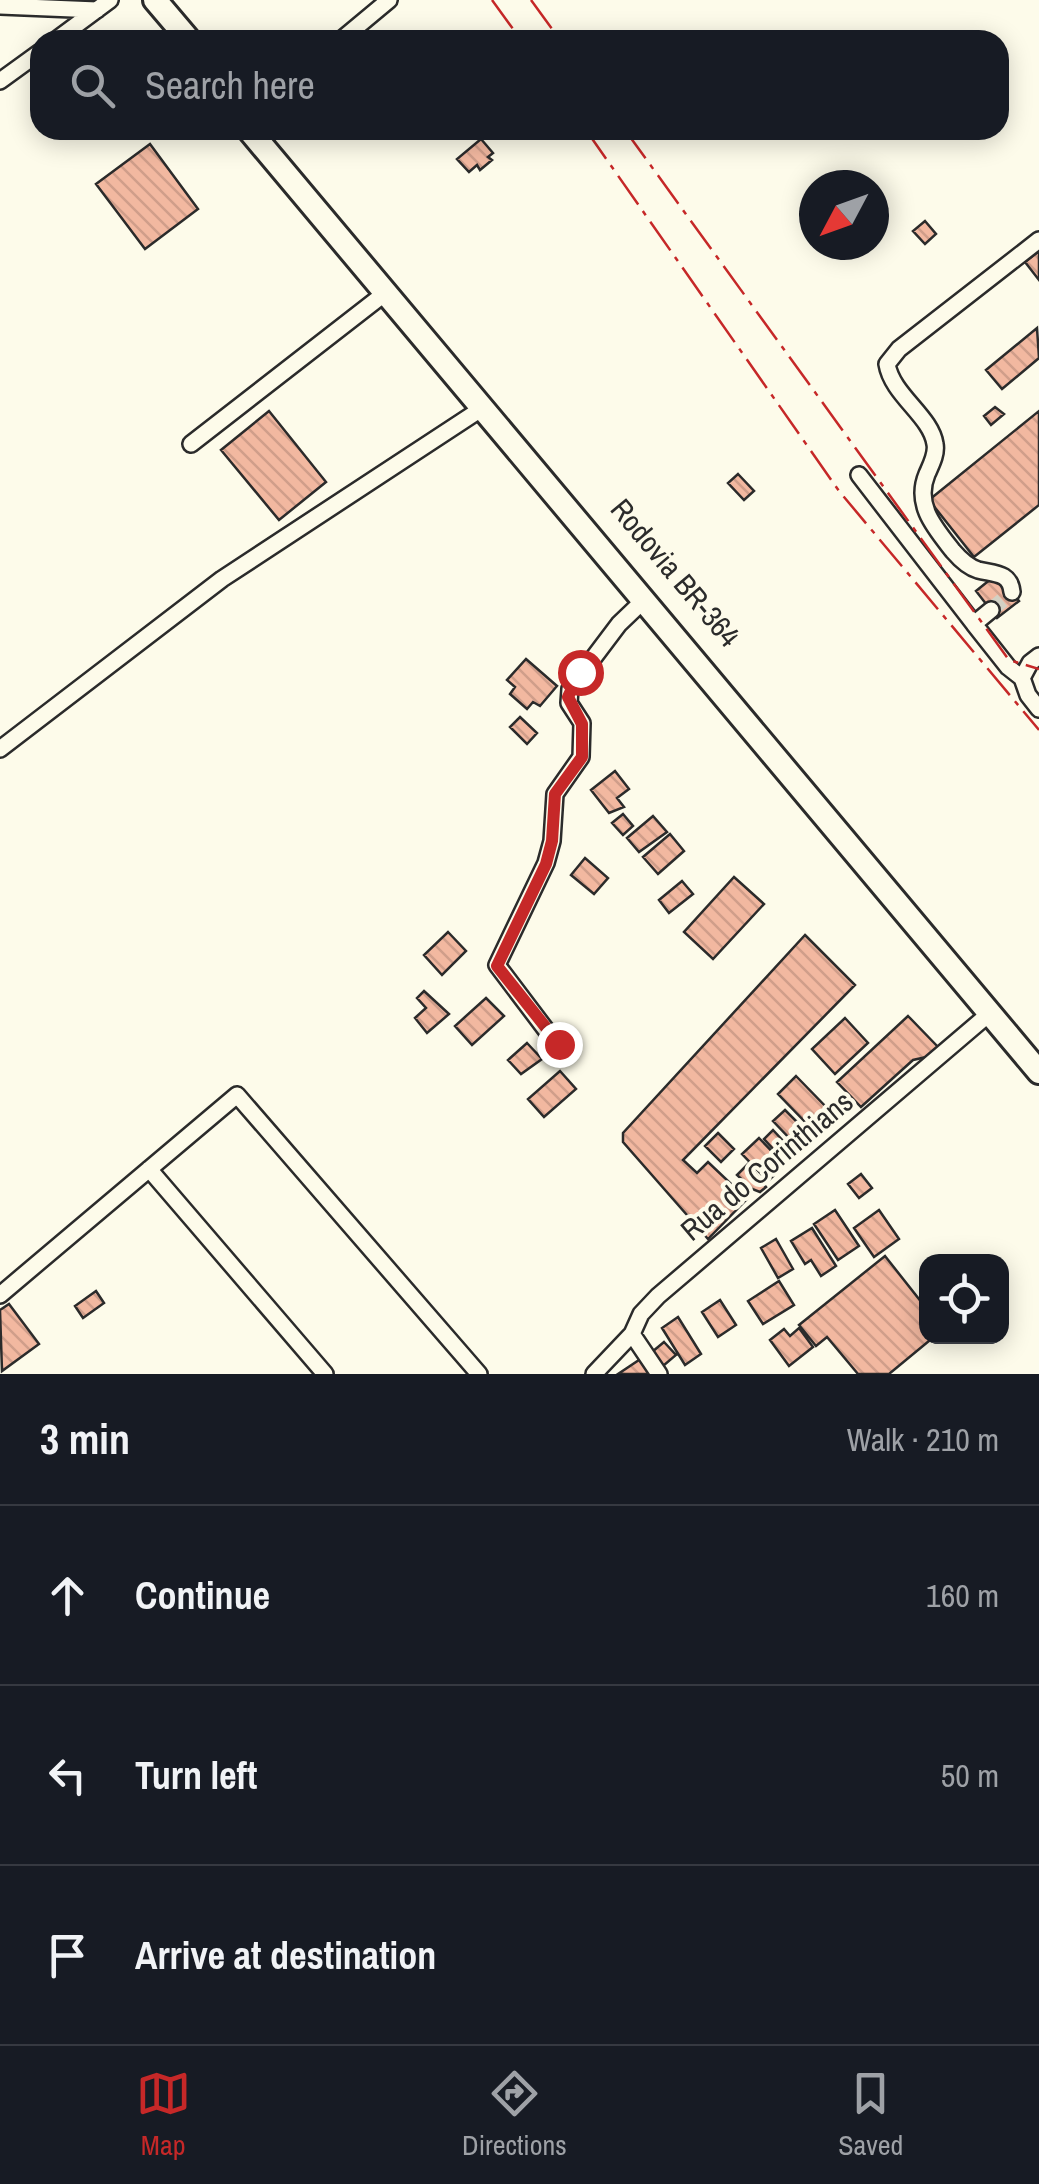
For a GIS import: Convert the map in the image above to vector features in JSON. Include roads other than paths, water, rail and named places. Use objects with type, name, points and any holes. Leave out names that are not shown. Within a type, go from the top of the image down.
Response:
[{"type":"highway","points":[[143,0],[168,30]]},
{"type":"highway","points":[[156,0],[182,30]]},
{"type":"highway","points":[[257,140],[1039,1072]]},
{"type":"highway","name":"Rodovia BR-364","points":[[274,140],[1039,1055]]},
{"type":"street","points":[[353,30],[389,0]]},
{"type":"street","points":[[0,6],[104,5]]},
{"type":"street","points":[[70,30],[104,5]]},
{"type":"street","points":[[0,81],[30,59]]},
{"type":"street","points":[[1012,592],[1007,579],[998,572],[977,570],[966,564],[925,510],[924,482],[936,442],[896,386],[887,364],[899,348],[1039,240]]},
{"type":"street","points":[[191,444],[384,294]]},
{"type":"street","points":[[0,749],[222,579],[481,409]]},
{"type":"street","points":[[859,475],[1008,667],[1030,666],[1028,695],[1039,709]]},
{"type":"street","points":[[562,1051],[497,966],[546,864],[552,841],[555,794],[582,757],[582,724],[569,703],[570,688],[619,624],[642,602]]},
{"type":"street","points":[[974,624],[991,610]]},
{"type":"street","name":"Rua do Corinthians","points":[[594,1374],[632,1334],[642,1314],[685,1271],[990,1014]]},
{"type":"street","points":[[0,1295],[237,1095],[479,1374]]},
{"type":"street","points":[[149,1169],[325,1374]]},
{"type":"street","points":[[632,1334],[659,1374]]},
{"type":"tunnel","points":[[991,610],[1012,592]]}]
